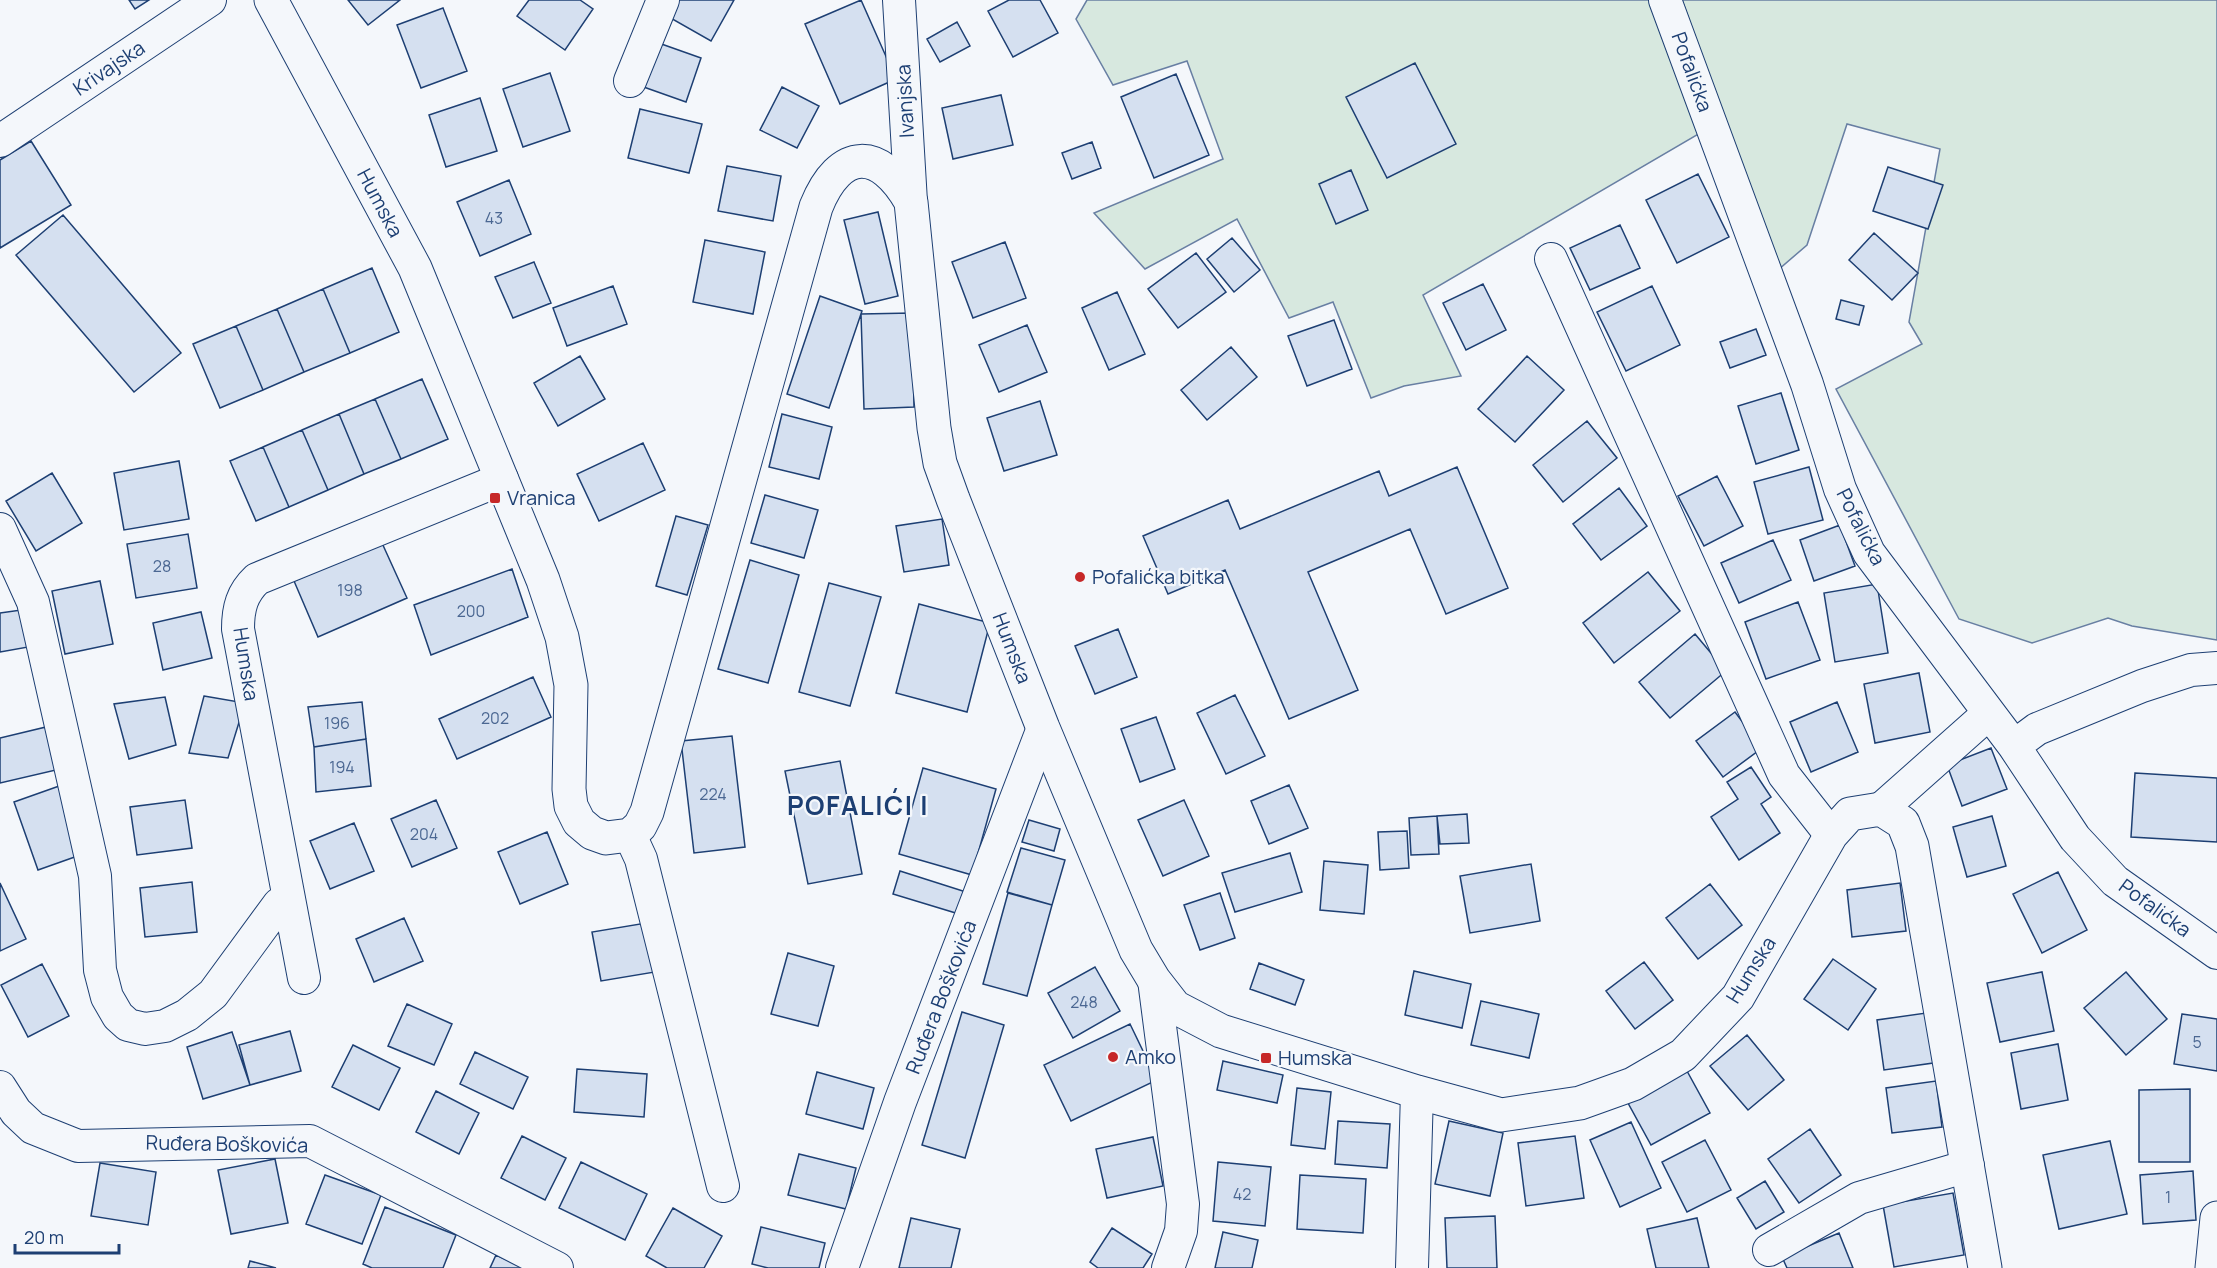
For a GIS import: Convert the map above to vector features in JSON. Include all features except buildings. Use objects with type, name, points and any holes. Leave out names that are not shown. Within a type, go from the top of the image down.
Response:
[{"type":"street","name":"Krivajska","points":[[3,134],[210,0]]},
{"type":"street","name":"Humska","points":[[271,0],[415,268],[543,580],[562,637],[571,686],[569,789],[571,806],[579,822],[592,833],[618,839],[630,835],[640,826],[647,812],[823,189],[835,172],[851,164],[868,161],[885,168],[899,182],[911,202],[940,463],[1043,728],[1136,950],[1174,1007],[1221,1031],[1417,1092],[1501,1115],[1580,1103],[1633,1084],[1683,1055],[1738,997],[1831,835],[1850,814],[1881,809]]},
{"type":"street","points":[[630,81],[663,0]]},
{"type":"street","name":"Ivanjska","points":[[899,0],[911,202]]},
{"type":"street","name":"Pofalićka","points":[[1665,0],[1807,384],[1840,489],[1869,553],[2014,746],[2075,838],[2115,881],[2217,953]]},
{"type":"street","points":[[1551,259],[1784,775],[1831,835]]},
{"type":"street","name":"Humska","points":[[304,978],[238,629],[241,600],[248,587],[257,579],[501,479]]},
{"type":"street","points":[[0,529],[33,602],[95,876],[100,970],[107,997],[118,1016],[128,1025],[145,1029],[165,1026],[187,1016],[213,994],[279,904],[288,898]]},
{"type":"street","points":[[2014,746],[2037,729],[2142,686],[2191,670],[2217,668]]},
{"type":"street","points":[[1985,1268],[1912,846],[1903,823],[1881,809],[1988,714]]},
{"type":"street","name":"Ruđera Boškovića","points":[[842,1268],[900,1102],[1043,728]]},
{"type":"street","points":[[630,835],[641,859],[723,1186]]},
{"type":"street","points":[[1154,980],[1183,1204],[1181,1231],[1168,1268]]},
{"type":"street","name":"Ruđera Boškovića","points":[[0,1087],[16,1112],[33,1128],[78,1146],[310,1141],[557,1268]]},
{"type":"street","points":[[1412,1268],[1417,1092]]},
{"type":"street","points":[[1769,1250],[1859,1198],[1968,1166]]},
{"type":"street","points":[[2212,1268],[2217,1218]]},
{"type":"shaded area","points":[[1087,0],[1653,0],[1702,132],[1423,295],[1461,376],[1404,386],[1371,398],[1333,302],[1289,318],[1237,219],[1145,269],[1094,213],[1223,159],[1187,61],[1113,85],[1076,19]]},
{"type":"shaded area","points":[[1682,0],[2217,0],[2217,640],[2132,626],[2108,618],[2032,643],[1959,619],[1836,389],[1922,344],[1909,322],[1940,149],[1847,124],[1807,245],[1778,270]]},
{"type":"place","name":"Vranica","points":[[495,498]]},
{"type":"place","name":"Pofalićka bitka","points":[[1080,577]]},
{"type":"place","name":"Amko","points":[[1113,1057]]},
{"type":"place","name":"Humska","points":[[1266,1058]]},
{"type":"district","name":"POFALIĆI I","points":[[858,806]]}]
